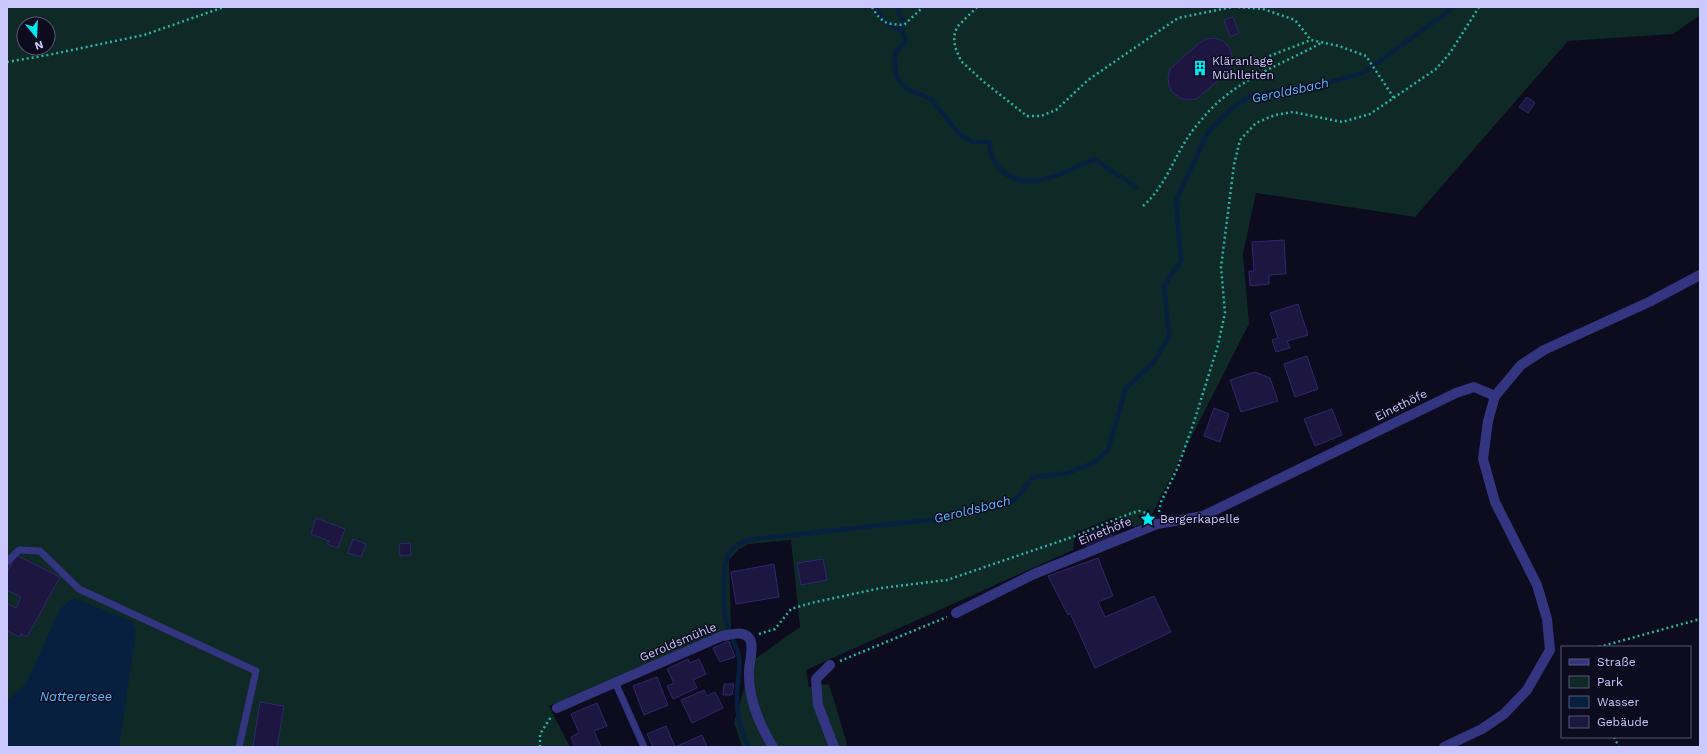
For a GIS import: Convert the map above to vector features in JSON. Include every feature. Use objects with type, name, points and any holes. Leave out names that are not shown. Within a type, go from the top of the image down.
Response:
[{"type":"street","points":[[1444,747],[1482,730],[1504,714],[1527,690],[1550,650],[1547,619],[1537,585],[1495,502],[1483,459],[1488,421],[1495,396],[1521,365],[1544,350],[1649,302],[1700,275]]},
{"type":"street","name":"Einethöfe","points":[[956,613],[1034,574],[1157,524],[1203,516],[1456,393],[1474,387],[1495,396]]},
{"type":"street","points":[[745,635],[751,644],[749,672],[750,692],[756,716],[773,747]]},
{"type":"street","name":"Geroldsmühle","points":[[557,708],[722,636],[745,635]]},
{"type":"street","points":[[830,665],[816,679],[818,705],[834,747]]},
{"type":"lane","points":[[7,562],[20,550],[40,551],[79,589],[256,671],[239,747]]},
{"type":"lane","points":[[615,682],[644,747]]},
{"type":"path","points":[[7,62],[48,56],[144,35],[224,7]]},
{"type":"path","points":[[872,7],[886,23],[892,25],[904,24],[923,7]]},
{"type":"path","points":[[977,7],[957,26],[954,36],[955,47],[961,61],[984,82],[1027,116],[1041,116],[1056,110],[1088,80],[1178,18],[1232,7]]},
{"type":"path","points":[[1238,7],[1263,9],[1295,20],[1312,40],[1339,46],[1366,56],[1394,98]]},
{"type":"path","points":[[1157,524],[1161,502],[1178,467],[1218,345],[1224,320],[1225,292],[1222,267],[1234,165],[1240,140],[1256,123],[1275,115],[1293,112],[1342,122],[1370,114],[1436,69],[1450,53],[1479,7]]},
{"type":"path","points":[[1246,65],[1312,40]]},
{"type":"path","points":[[1143,206],[1157,191],[1188,138],[1210,110],[1236,88],[1264,70],[1299,55],[1321,43]]},
{"type":"path","points":[[745,635],[775,629],[791,609],[811,603],[880,588],[947,580],[1078,535],[1138,511],[1149,512],[1157,524]]},
{"type":"path","points":[[830,665],[956,613]]},
{"type":"path","points":[[1603,646],[1700,619]]},
{"type":"path","points":[[540,747],[540,734],[557,708]]},
{"type":"path","points":[[1614,738],[1619,747]]},
{"type":"green space","points":[[7,7],[1700,7],[1700,15],[1673,34],[1568,41],[1415,217],[1256,193],[1243,254],[1249,324],[1148,522],[1133,527],[1114,517],[1075,533],[1073,550],[806,670],[809,687],[829,684],[848,747],[742,747],[734,722],[752,661],[800,627],[791,540],[749,544],[739,549],[729,560],[731,628],[549,706],[570,747],[7,747]]},
{"type":"water","name":"Natterersee","points":[[73,598],[132,621],[136,631],[119,747],[7,747],[7,700],[26,684],[60,609]]},
{"type":"building","points":[[1233,17],[1239,33],[1230,37],[1224,20]]},
{"type":"building","name":"Kläranlage Mühlleiten","points":[[1215,38],[1223,41],[1229,47],[1232,55],[1231,67],[1225,75],[1196,99],[1188,100],[1180,98],[1172,92],[1169,86],[1168,77],[1170,69],[1198,44],[1206,39]]},
{"type":"building","points":[[1527,97],[1535,103],[1528,113],[1519,107]]},
{"type":"building","points":[[1284,240],[1286,274],[1269,275],[1269,284],[1250,286],[1249,271],[1254,271],[1252,242]]},
{"type":"building","points":[[1298,304],[1308,335],[1287,341],[1290,348],[1276,352],[1272,340],[1278,338],[1270,313]]},
{"type":"building","points":[[1307,356],[1318,389],[1295,397],[1284,364]]},
{"type":"building","points":[[1255,372],[1270,378],[1278,401],[1241,412],[1230,380]]},
{"type":"building","points":[[1214,408],[1229,414],[1220,442],[1204,436]]},
{"type":"building","points":[[1332,409],[1342,435],[1315,446],[1304,419]]},
{"type":"building","points":[[316,518],[345,529],[338,548],[327,544],[329,541],[311,534]]},
{"type":"building","points":[[1107,526],[1112,537],[1088,548],[1083,536]]},
{"type":"building","points":[[353,539],[366,544],[361,557],[348,553]]},
{"type":"building","points":[[410,543],[411,555],[400,556],[399,544]]},
{"type":"building","points":[[16,555],[60,577],[27,637],[21,634],[20,637],[7,631],[7,604],[16,608],[21,597],[7,590],[7,573]]},
{"type":"building","points":[[1098,558],[1113,596],[1098,602],[1105,617],[1154,596],[1171,632],[1095,668],[1070,613],[1068,615],[1048,576]]},
{"type":"building","points":[[823,559],[827,580],[801,585],[797,563]]},
{"type":"building","points":[[774,564],[779,597],[736,604],[731,572]]},
{"type":"building","points":[[729,641],[735,657],[720,662],[713,648]]},
{"type":"building","points":[[688,659],[690,663],[699,659],[706,674],[693,680],[697,688],[673,699],[667,686],[674,683],[667,669]]},
{"type":"building","points":[[657,677],[668,705],[644,715],[633,686]]},
{"type":"building","points":[[724,684],[734,684],[732,695],[723,695]]},
{"type":"building","points":[[704,690],[707,696],[715,692],[723,708],[692,723],[681,700]]},
{"type":"building","points":[[260,702],[284,706],[277,747],[253,747]]},
{"type":"building","points":[[597,703],[607,726],[594,731],[601,747],[575,747],[571,737],[579,733],[571,714]]},
{"type":"building","points":[[666,726],[675,747],[653,747],[647,734]]},
{"type":"building","points":[[702,735],[707,747],[675,747]]},
{"type":"waterway","points":[[874,7],[886,22],[902,31],[906,41],[895,53],[896,76],[905,88],[931,99],[959,134],[972,142],[989,142],[993,160],[1003,172],[1015,179],[1028,181],[1041,180],[1069,171],[1094,159],[1136,187]]},
{"type":"waterway","points":[[899,7],[899,14],[903,20],[902,31]]},
{"type":"waterway","name":"Geroldsbach","points":[[748,747],[741,727],[737,707],[737,689],[740,666],[739,657],[728,629],[724,612],[724,570],[728,555],[732,550],[737,545],[745,541],[755,539],[938,519],[1014,501],[1033,477],[1068,473],[1095,462],[1108,450],[1126,388],[1154,362],[1169,336],[1164,286],[1181,261],[1176,200],[1208,132],[1231,109],[1251,95],[1327,83],[1363,73],[1449,11],[1451,7]]},
{"type":"place","name":"Kläranlage Mühlleiten","points":[[1200,68]]},
{"type":"place","name":"Bergerkapelle","points":[[1148,519]]}]
